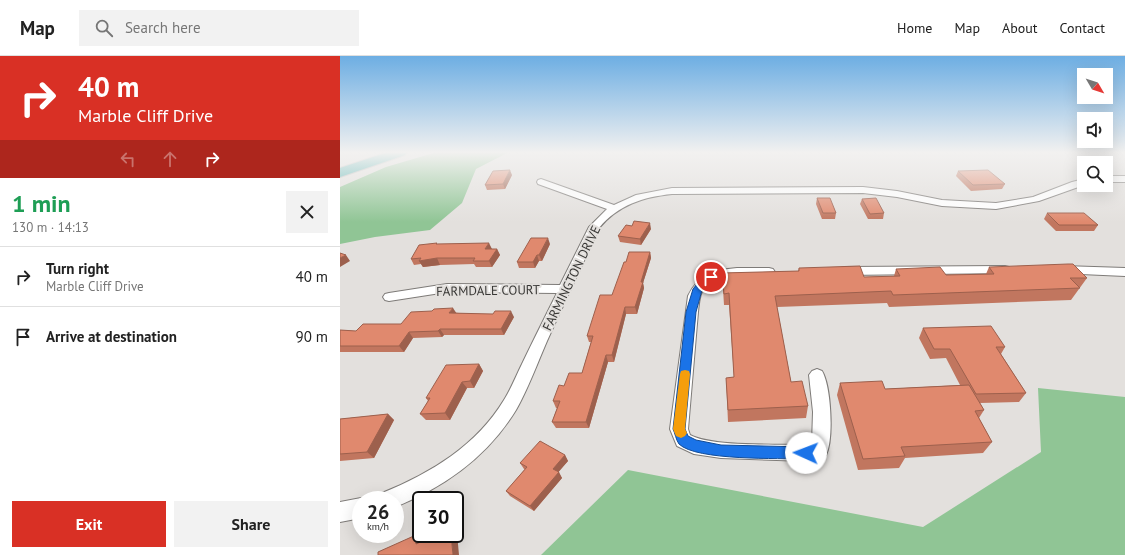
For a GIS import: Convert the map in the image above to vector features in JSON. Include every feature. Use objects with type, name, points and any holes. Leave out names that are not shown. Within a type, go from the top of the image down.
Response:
[{"type":"street","points":[[1113,179],[1125,179]]},
{"type":"street","points":[[541,182],[614,208]]},
{"type":"street","name":"FARMINGTON DRIVE","points":[[404,494],[428,482],[455,465],[475,449],[493,430],[510,405],[594,227],[598,221],[614,208],[648,194],[672,190],[863,190],[897,194],[955,205],[1002,205],[1028,201],[1077,184]]},
{"type":"street","points":[[831,271],[1018,270]]},
{"type":"street","points":[[1050,270],[1125,272]]},
{"type":"street","points":[[785,272],[723,273],[704,281],[697,289],[691,312],[679,429],[683,440],[694,446],[721,450],[806,453],[820,449],[822,434],[819,390],[816,375]]},
{"type":"street","name":"FARMDALE COURT","points":[[389,296],[447,288],[564,289]]},
{"type":"street","points":[[340,512],[352,510]]},
{"type":"green space","points":[[367,175],[473,175],[462,203],[430,230],[375,237],[340,244],[340,187]]},
{"type":"green space","points":[[1038,388],[1125,397],[1125,555],[541,555],[628,470],[923,527],[1041,452]]},
{"type":"building","points":[[491,175],[507,175],[503,184],[485,185]]},
{"type":"building","points":[[963,175],[994,175],[1005,184],[973,185]]},
{"type":"building","points":[[817,198],[830,198],[836,213],[823,213]]},
{"type":"building","points":[[876,198],[884,213],[870,214],[862,199]]},
{"type":"building","points":[[1047,213],[1084,213],[1098,225],[1059,225]]},
{"type":"building","points":[[634,221],[650,223],[640,239],[618,236],[626,225],[632,226]]},
{"type":"building","points":[[531,238],[548,238],[539,255],[537,255],[533,262],[517,262]]},
{"type":"building","points":[[437,243],[436,244],[489,243],[485,249],[497,249],[489,261],[473,261],[475,258],[437,258],[419,261],[421,258],[411,259],[419,245]]},
{"type":"building","points":[[629,252],[650,252],[635,307],[625,307],[612,355],[606,355],[586,422],[552,422],[560,401],[553,401],[559,385],[564,386],[569,373],[582,373],[593,336],[587,336],[600,295],[612,295]]},
{"type":"building","points":[[340,253],[346,255],[340,258]]},
{"type":"building","points":[[1073,264],[1087,278],[1070,278],[1080,288],[893,295],[891,291],[775,296],[791,382],[802,381],[808,406],[728,410],[726,378],[734,377],[729,293],[724,294],[722,273],[799,271],[799,268],[860,266],[864,277],[900,276],[896,269],[940,267],[946,275],[994,274],[989,267]]},
{"type":"building","points":[[453,308],[449,313],[493,314],[495,311],[511,311],[501,329],[440,329],[438,331],[409,332],[399,346],[340,346],[340,330],[356,331],[363,324],[401,324],[411,312]]},
{"type":"building","points":[[991,326],[1005,347],[996,347],[1026,393],[976,394],[950,349],[934,349],[923,328]]},
{"type":"building","points":[[479,364],[470,381],[462,382],[445,413],[420,414],[430,398],[426,398],[446,365]]},
{"type":"building","points":[[882,381],[885,389],[969,385],[984,410],[975,411],[992,442],[901,447],[905,456],[863,459],[840,383]]},
{"type":"building","points":[[388,414],[367,452],[340,454],[340,419]]},
{"type":"building","points":[[540,441],[565,455],[553,469],[559,472],[530,506],[506,491],[527,467],[520,463]]},
{"type":"building","points":[[412,537],[412,543],[452,543],[453,555],[378,555],[378,552],[398,543],[404,543],[404,540]]},
{"type":"slow traffic","points":[[681,433],[679,429],[685,374]]},
{"type":"route","points":[[711,277],[704,281],[697,289],[691,312],[679,429],[683,440],[694,446],[721,450],[806,453]]}]
